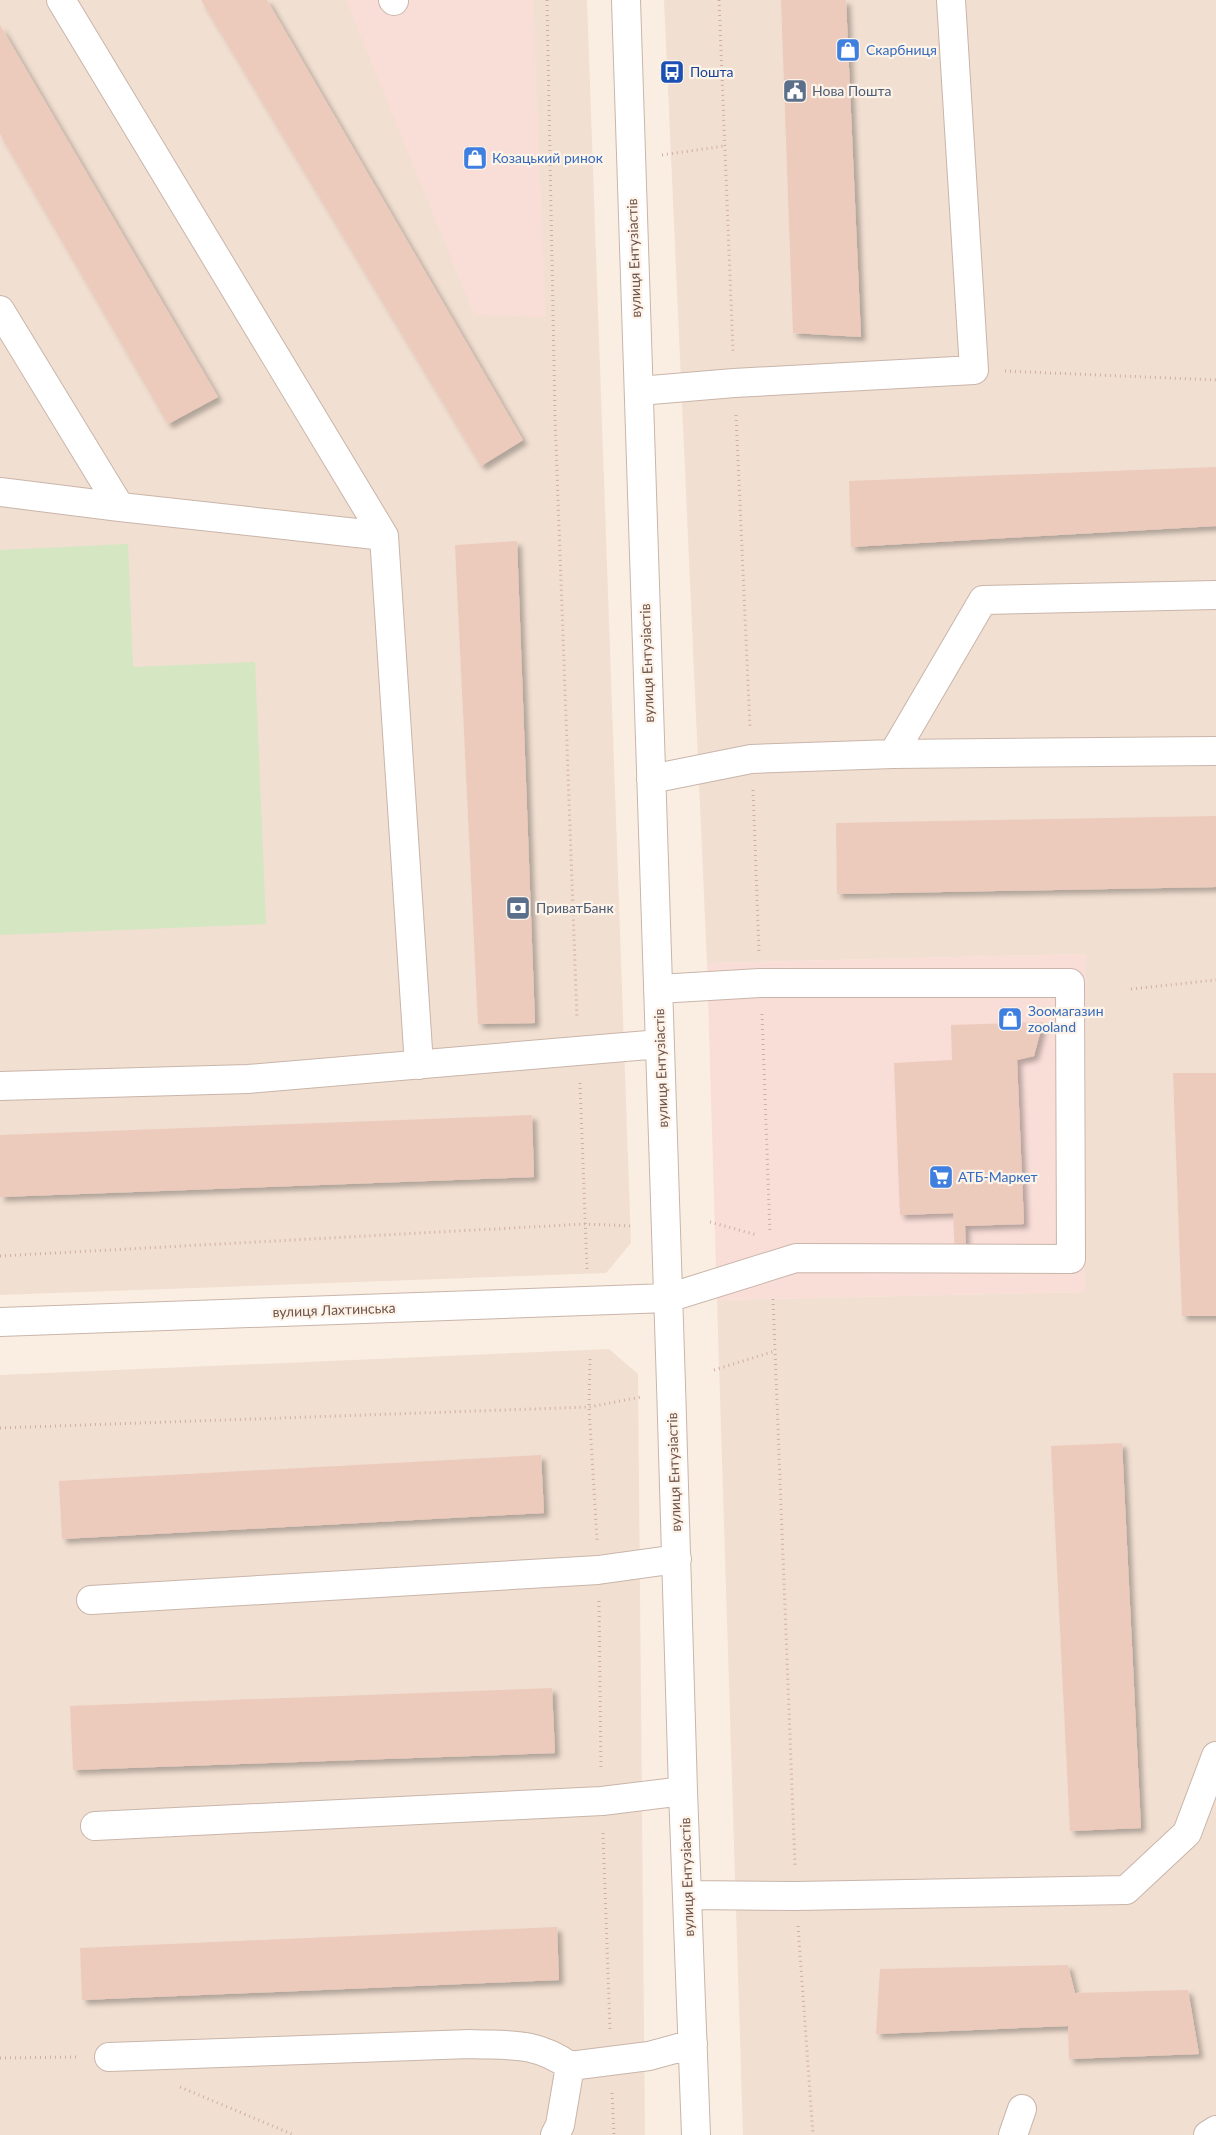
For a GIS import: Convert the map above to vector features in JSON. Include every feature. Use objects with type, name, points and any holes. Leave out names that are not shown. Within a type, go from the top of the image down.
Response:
[{"type":"street","points":[[61,0],[384,536],[419,1065]]},
{"type":"street","name":"вулиця Ентузіастів","points":[[626,0],[683,1790],[696,2135]]},
{"type":"street","points":[[639,391],[734,383],[974,370],[951,0]]},
{"type":"street","points":[[0,310],[120,507]]},
{"type":"street","points":[[0,492],[384,536]]},
{"type":"street","points":[[893,754],[983,600],[1216,595]]},
{"type":"street","points":[[651,779],[752,759],[893,754],[1216,751]]},
{"type":"street","points":[[658,989],[760,983]]},
{"type":"street","name":"вулиця Лахтинська","points":[[0,1322],[668,1298],[771,1252],[796,1258],[1071,1259],[1070,983],[760,983]]},
{"type":"street","points":[[0,1086],[248,1079],[660,1044]]},
{"type":"street","points":[[91,1600],[598,1570],[677,1559]]},
{"type":"street","points":[[688,1895],[796,1896],[1126,1890],[1187,1833],[1216,1756]]},
{"type":"street","points":[[94,1826],[602,1801],[683,1790]]},
{"type":"street","points":[[109,2058],[470,2044],[530,2046],[554,2055],[570,2066],[649,2056],[692,2044]]},
{"type":"street","points":[[555,2135],[560,2125],[570,2066]]},
{"type":"street","points":[[1013,2135],[1022,2109]]},
{"type":"street","points":[[1208,2135],[1216,2130]]},
{"type":"path","points":[[546,0],[555,416],[587,1270]]},
{"type":"path","points":[[719,0],[734,383],[752,759],[796,1896],[813,2135]]},
{"type":"path","points":[[659,155],[724,146]]},
{"type":"path","points":[[549,155],[589,157]]},
{"type":"path","points":[[974,370],[1216,380]]},
{"type":"path","points":[[1131,989],[1216,980]]},
{"type":"path","points":[[710,1222],[771,1252]]},
{"type":"path","points":[[0,1256],[585,1224],[635,1226]]},
{"type":"path","points":[[714,1370],[775,1351]]},
{"type":"path","points":[[590,1359],[590,1406],[598,1570],[602,1801],[614,2135]]},
{"type":"path","points":[[0,1428],[590,1406],[649,1395]]},
{"type":"path","points":[[0,2058],[109,2058]]},
{"type":"path","points":[[180,2087],[294,2135]]},
{"type":"shaded area","points":[[0,0],[587,0],[631,1243],[606,1273],[0,1295]]},
{"type":"shaded area","name":"Козацький ринок","points":[[346,0],[533,0],[546,317],[474,315]]},
{"type":"shaded area","points":[[664,0],[1216,0],[1216,2135],[743,2135],[717,1300],[1085,1292],[1086,954],[707,963]]},
{"type":"shaded area","points":[[1086,954],[1085,1292],[717,1300],[707,963]]},
{"type":"shaded area","points":[[609,1349],[638,1374],[645,2135],[0,2135],[0,1375]]},
{"type":"green space","points":[[128,544],[133,667],[255,662],[266,924],[0,935],[0,550]]},
{"type":"building","points":[[201,0],[267,0],[523,440],[481,466]]},
{"type":"building","points":[[781,0],[846,0],[861,337],[793,333]]},
{"type":"building","points":[[0,25],[218,397],[168,424],[0,134]]},
{"type":"building","points":[[1216,467],[1216,526],[851,547],[849,481]]},
{"type":"building","points":[[517,541],[535,1023],[478,1024],[455,545]]},
{"type":"building","points":[[1216,816],[1216,887],[837,894],[836,823]]},
{"type":"building","points":[[1043,1022],[1034,1056],[1017,1060],[1024,1224],[965,1226],[966,1253],[955,1254],[953,1213],[900,1215],[894,1063],[952,1060],[951,1025]]},
{"type":"building","points":[[1173,1073],[1216,1073],[1216,1316],[1182,1316]]},
{"type":"building","points":[[532,1115],[534,1177],[0,1197],[0,1135]]},
{"type":"building","points":[[1122,1443],[1141,1828],[1070,1831],[1051,1446]]},
{"type":"building","points":[[541,1455],[544,1513],[62,1539],[59,1481]]},
{"type":"building","points":[[552,1688],[555,1753],[73,1770],[70,1706]]},
{"type":"building","points":[[557,1927],[559,1980],[82,2000],[80,1948]]},
{"type":"building","points":[[1068,1965],[1075,1993],[1188,1990],[1199,2054],[1069,2059],[1068,2026],[876,2034],[880,1969]]},
{"type":"place","name":"Скарбниця","points":[[848,50]]},
{"type":"place","name":"Пошта","points":[[672,72]]},
{"type":"place","name":"Нова Пошта","points":[[795,91]]},
{"type":"place","name":"Козацький ринок","points":[[475,158]]},
{"type":"place","name":"ПриватБанк","points":[[518,908]]},
{"type":"place","name":"Зоомагазин zooland","points":[[1010,1019]]},
{"type":"place","name":"АТБ-Маркет","points":[[941,1177]]}]
